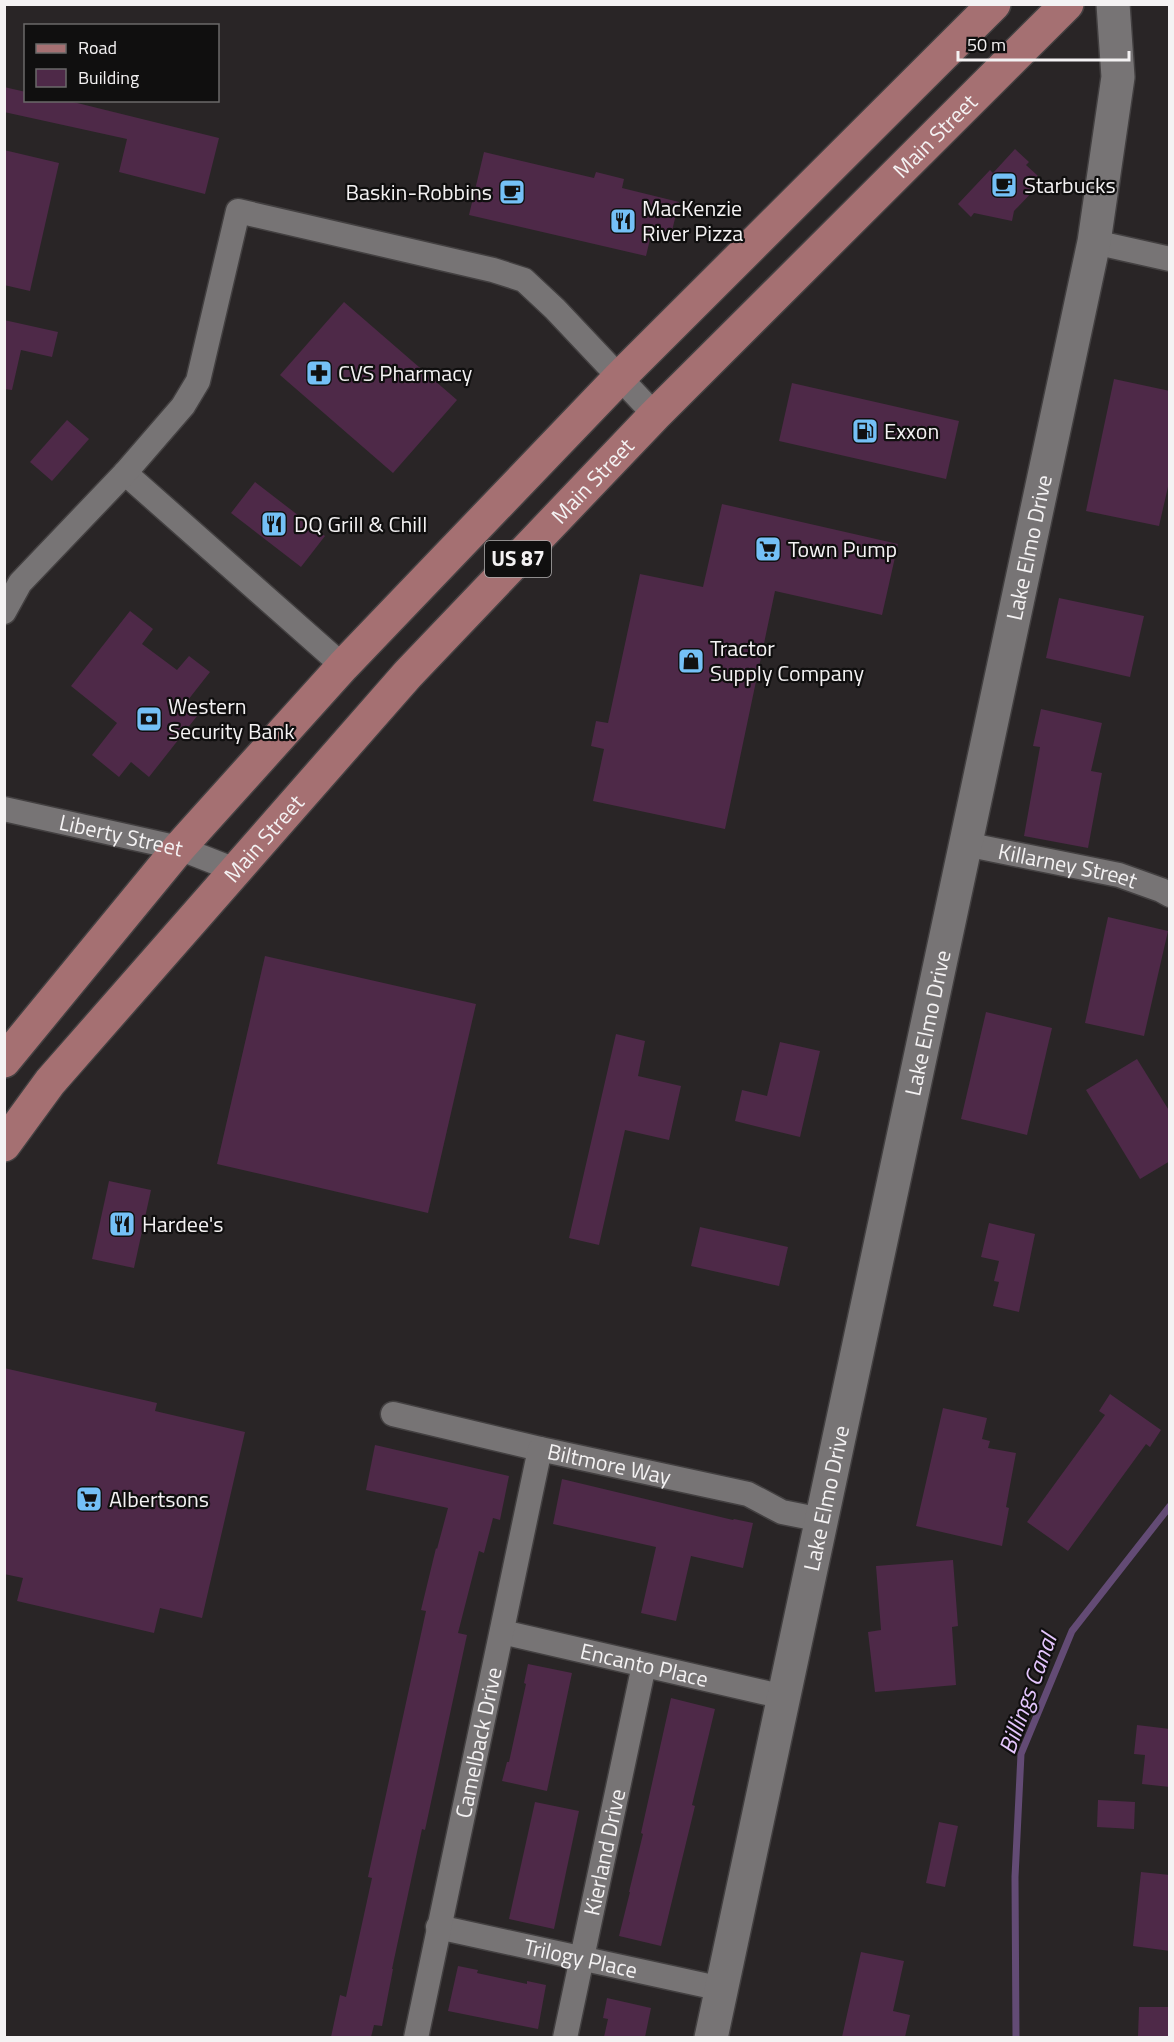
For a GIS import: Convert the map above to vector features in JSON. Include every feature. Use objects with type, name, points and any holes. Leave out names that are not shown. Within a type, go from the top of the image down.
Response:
[{"type":"main road","name":"US 87","points":[[4,1061],[179,848],[343,666],[620,377],[994,4]]},
{"type":"main road","name":"Main Street","points":[[4,1145],[50,1082],[408,674],[655,416],[1067,4]]},
{"type":"main road","name":"Lake Elmo Drive","points":[[711,2037],[1094,242],[1118,77],[1113,4]]},
{"type":"street","points":[[4,612],[20,582],[125,473],[183,405],[198,381],[238,211],[493,270],[524,280],[555,309],[655,416]]},
{"type":"street","points":[[1094,242],[1170,259]]},
{"type":"street","points":[[125,473],[343,666]]},
{"type":"street","name":"Liberty Street","points":[[4,809],[179,848],[235,870]]},
{"type":"street","name":"Killarney Street","points":[[965,844],[1119,875],[1170,895]]},
{"type":"street","name":"Biltmore Way","points":[[393,1414],[540,1449],[748,1494],[782,1512],[822,1520]]},
{"type":"street","name":"Camelback Drive","points":[[416,2037],[540,1449]]},
{"type":"street","name":"Encanto Place","points":[[502,1632],[784,1697]]},
{"type":"street","name":"Kierland Drive","points":[[565,2037],[644,1665]]},
{"type":"street","name":"Trilogy Place","points":[[438,1927],[722,1989]]},
{"type":"building","points":[[4,87],[24,92],[24,102],[73,102],[219,138],[205,194],[119,172],[127,139],[4,112]]},
{"type":"building","name":"Starbucks","points":[[1015,149],[1029,162],[1026,165],[1038,176],[1031,183],[1036,188],[1014,211],[1012,221],[974,213],[971,217],[958,204],[990,170],[993,173]]},
{"type":"building","points":[[4,150],[59,163],[30,291],[4,285]]},
{"type":"building","points":[[484,152],[594,178],[596,172],[624,179],[622,188],[679,202],[670,239],[651,235],[646,256],[469,215]]},
{"type":"building","name":"CVS Pharmacy","points":[[344,302],[457,400],[393,473],[280,375]]},
{"type":"building","points":[[4,320],[58,332],[52,357],[21,350],[12,390],[4,389]]},
{"type":"building","points":[[1114,379],[1170,391],[1170,478],[1159,526],[1086,511]]},
{"type":"building","points":[[792,383],[959,421],[946,479],[779,441]]},
{"type":"building","points":[[67,420],[89,439],[52,481],[30,462]]},
{"type":"building","points":[[255,482],[325,536],[301,567],[231,513]]},
{"type":"building","name":"Tractor Supply Company","points":[[722,504],[898,544],[882,615],[775,591],[725,829],[593,801],[604,749],[591,746],[596,721],[608,723],[640,574],[703,587]]},
{"type":"building","points":[[1059,598],[1144,616],[1130,677],[1046,658]]},
{"type":"building","points":[[130,611],[153,629],[142,644],[177,670],[189,656],[210,672],[188,700],[201,711],[149,777],[131,762],[119,777],[92,755],[117,723],[71,686]]},
{"type":"building","points":[[1041,709],[1102,723],[1091,771],[1102,773],[1088,848],[1024,836],[1040,747],[1033,746]]},
{"type":"building","points":[[1108,917],[1168,931],[1144,1036],[1085,1023]]},
{"type":"building","points":[[265,956],[476,1004],[428,1213],[217,1164]]},
{"type":"building","points":[[986,1012],[1052,1028],[1027,1135],[961,1119]]},
{"type":"building","points":[[616,1034],[645,1041],[638,1076],[681,1086],[669,1140],[625,1130],[599,1245],[569,1238]]},
{"type":"building","points":[[780,1042],[820,1051],[800,1137],[735,1121],[742,1090],[767,1096]]},
{"type":"building","points":[[1137,1059],[1170,1112],[1170,1161],[1140,1179],[1086,1090]]},
{"type":"building","points":[[109,1181],[151,1190],[134,1268],[92,1259]]},
{"type":"building","points":[[989,1223],[1035,1234],[1019,1312],[993,1306],[999,1282],[994,1281],[999,1261],[981,1257]]},
{"type":"building","points":[[700,1227],[788,1247],[779,1286],[691,1266]]},
{"type":"building","points":[[4,1368],[157,1403],[155,1411],[245,1432],[202,1618],[160,1608],[154,1633],[17,1601],[23,1578],[4,1574]]},
{"type":"building","points":[[1110,1394],[1161,1430],[1150,1447],[1146,1444],[1068,1551],[1027,1522],[1105,1415],[1099,1411]]},
{"type":"building","points":[[943,1408],[987,1418],[982,1439],[990,1441],[988,1448],[1016,1453],[1006,1507],[1009,1508],[1002,1546],[916,1526]]},
{"type":"building","points":[[375,1445],[509,1476],[500,1520],[493,1518],[484,1553],[479,1551],[458,1633],[467,1635],[425,1830],[422,1829],[382,2026],[374,2025],[371,2037],[331,2037],[340,1995],[346,1997],[372,1878],[368,1877],[426,1611],[421,1610],[448,1508],[366,1490]]},
{"type":"building","points":[[562,1479],[753,1523],[743,1568],[691,1556],[676,1621],[641,1613],[656,1547],[553,1524]]},
{"type":"building","points":[[953,1560],[958,1626],[952,1627],[956,1685],[875,1692],[868,1632],[881,1630],[876,1566]]},
{"type":"building","points":[[528,1664],[572,1673],[547,1791],[502,1781],[507,1762],[509,1762],[526,1684],[524,1683]]},
{"type":"building","points":[[671,1698],[715,1709],[692,1805],[695,1806],[661,1946],[619,1936]]},
{"type":"building","points":[[1137,1725],[1170,1729],[1170,1787],[1142,1784],[1145,1755],[1134,1754]]},
{"type":"building","points":[[1098,1800],[1135,1802],[1134,1829],[1097,1827]]},
{"type":"building","points":[[535,1802],[579,1811],[554,1929],[509,1919]]},
{"type":"building","points":[[939,1822],[958,1826],[945,1887],[926,1883]]},
{"type":"building","points":[[1141,1872],[1170,1875],[1170,1951],[1133,1946]]},
{"type":"building","points":[[861,1952],[904,1961],[893,2011],[910,2015],[905,2037],[842,2037]]},
{"type":"building","points":[[458,1966],[478,1970],[477,1973],[527,1984],[527,1981],[546,1985],[538,2029],[448,2011]]},
{"type":"building","points":[[607,1998],[651,2008],[645,2037],[604,2037],[608,2019],[603,2018]]},
{"type":"building","points":[[1139,2007],[1170,2007],[1170,2037],[1138,2037]]},
{"type":"waterway","name":"Billings Canal","points":[[1016,2038],[1015,1877],[1021,1754],[1072,1631],[1170,1506]]},
{"type":"place","name":"Starbucks","points":[[1004,185]]},
{"type":"place","name":"Baskin-Robbins","points":[[512,192]]},
{"type":"place","name":"MacKenzie River Pizza","points":[[623,221]]},
{"type":"place","name":"CVS Pharmacy","points":[[319,373]]},
{"type":"place","name":"Exxon","points":[[865,431]]},
{"type":"place","name":"DQ Grill & Chill","points":[[274,524]]},
{"type":"place","name":"Town Pump","points":[[768,549]]},
{"type":"place","name":"Tractor Supply Company","points":[[691,661]]},
{"type":"place","name":"Western Security Bank","points":[[149,719]]},
{"type":"place","name":"Hardee's","points":[[122,1224]]},
{"type":"place","name":"Albertsons","points":[[89,1499]]}]
